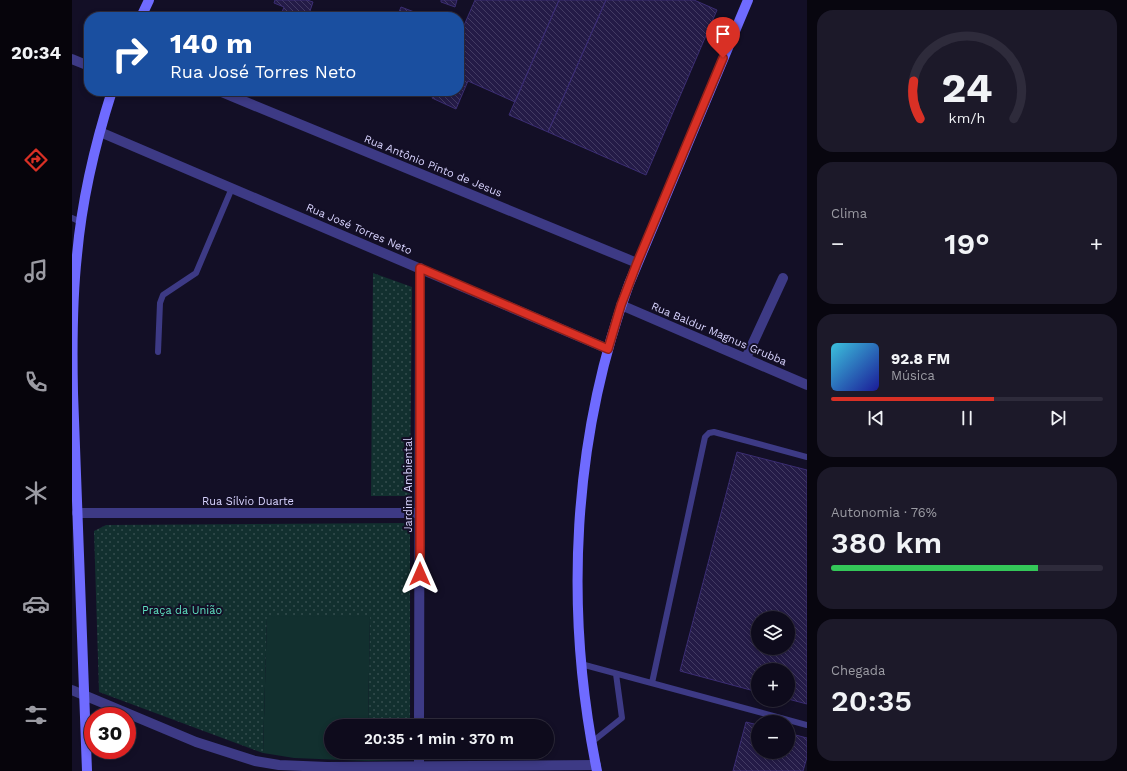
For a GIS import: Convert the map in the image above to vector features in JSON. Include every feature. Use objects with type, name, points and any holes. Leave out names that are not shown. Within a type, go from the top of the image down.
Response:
[{"type":"street","points":[[143,12],[149,0]]},
{"type":"street","points":[[72,690],[196,742],[255,761],[302,766],[419,768],[597,768],[581,664],[577,593],[577,552],[591,428],[598,390],[621,305],[637,263],[748,0]]},
{"type":"street","points":[[72,59],[84,64]]},
{"type":"street","points":[[87,771],[72,338],[76,220],[86,190],[111,96]]},
{"type":"street","name":"Rua Antônio Pinto de Jesus","points":[[231,96],[637,263]]},
{"type":"street","name":"Rua José Torres Neto","points":[[100,132],[608,349]]},
{"type":"street","name":"Jardim Ambiental","points":[[419,719],[420,268]]},
{"type":"street","points":[[746,358],[783,278]]},
{"type":"street","name":"Rua Baldur Magnus Grubba","points":[[621,305],[807,385]]},
{"type":"street","name":"Rua Sílvio Duarte","points":[[77,513],[420,513]]},
{"type":"lane","points":[[158,352],[160,303],[163,295],[196,273],[232,188]]},
{"type":"lane","points":[[652,684],[705,437],[709,433],[714,432],[807,457]]},
{"type":"lane","points":[[581,664],[807,726]]},
{"type":"lane","points":[[592,742],[622,718],[616,674]]},
{"type":"green space","points":[[373,273],[412,287],[410,496],[371,496]]},
{"type":"green space","name":"Praça da União","points":[[410,523],[410,719],[368,719],[370,617],[267,617],[263,753],[99,692],[94,531],[106,525]]},
{"type":"green space","points":[[267,616],[370,617],[368,719],[324,719],[324,759],[367,759],[367,761],[294,758],[263,753]]},
{"type":"green space","points":[[367,759],[410,759],[410,760],[367,761]]},
{"type":"building","points":[[275,0],[307,0],[313,2],[310,12],[282,12],[284,7],[274,3]]},
{"type":"building","points":[[441,0],[457,0],[455,7],[441,2]]},
{"type":"building","points":[[475,0],[559,0],[515,102],[468,81],[464,90],[464,25]]},
{"type":"building","points":[[559,0],[606,0],[548,132],[509,115]]},
{"type":"building","points":[[606,0],[694,0],[717,10],[646,175],[548,132]]},
{"type":"building","points":[[401,7],[414,12],[399,12]]},
{"type":"building","points":[[433,96],[462,96],[456,109],[432,98]]},
{"type":"building","points":[[737,452],[807,470],[807,704],[795,701],[795,663],[751,663],[751,690],[680,671]]},
{"type":"building","points":[[746,722],[751,723],[751,759],[795,759],[795,735],[807,738],[807,757],[803,771],[733,771]]},
{"type":"route","points":[[420,574],[420,268],[608,349],[621,305],[637,263],[723,58]]}]
